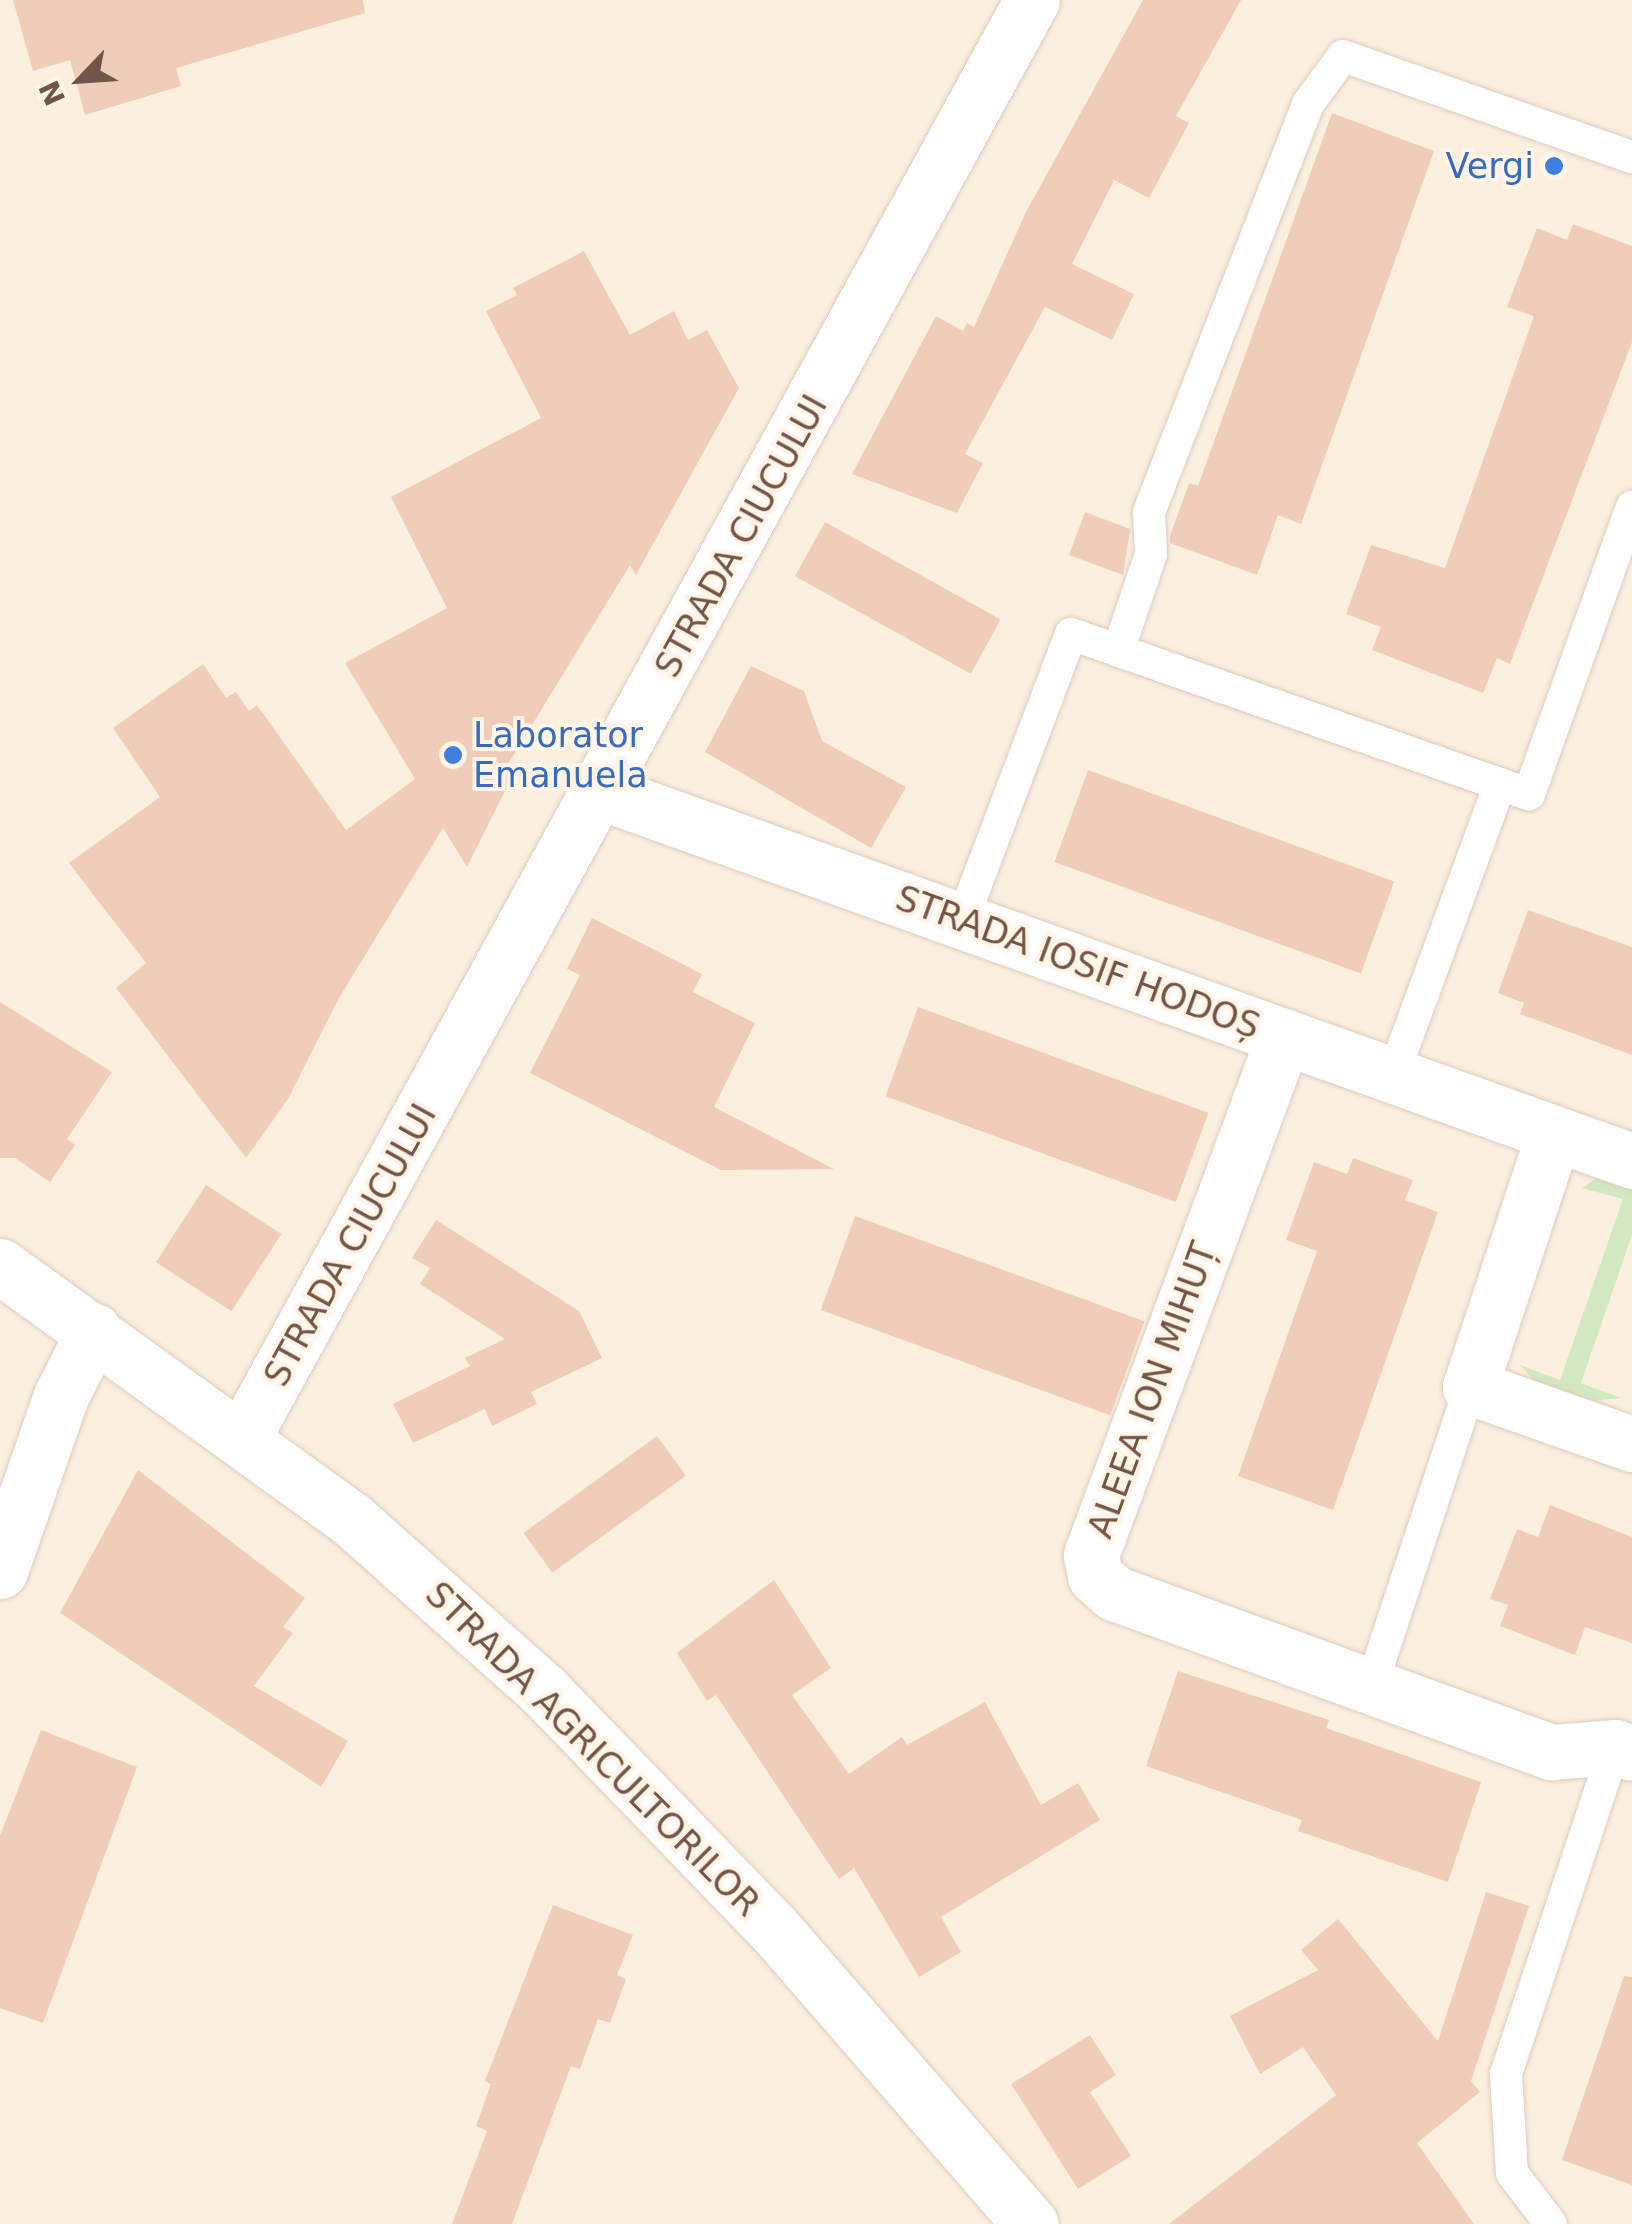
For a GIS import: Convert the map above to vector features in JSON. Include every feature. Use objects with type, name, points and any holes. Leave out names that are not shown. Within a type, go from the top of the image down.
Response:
[{"type":"street","name":"STRADA CIUCULUI","points":[[243,1437],[601,792],[1032,0]]},
{"type":"street","name":"STRADA IOSIF HODOȘ","points":[[601,792],[1632,1161]]},
{"type":"street","name":"ALEEA ION MIHUȚ","points":[[1284,1036],[1091,1556],[1095,1576],[1114,1594],[1552,1752],[1624,1750]]},
{"type":"street","points":[[1554,1133],[1470,1388],[1632,1444]]},
{"type":"street","name":"STRADA AGRICULTORILOR","points":[[0,1266],[243,1437],[446,1600],[620,1766],[774,1930],[1030,2224]]},
{"type":"street","points":[[0,1570],[62,1396],[94,1330]]},
{"type":"lane","points":[[1118,651],[1151,554],[1148,512],[1308,104],[1343,56],[1632,157]]},
{"type":"lane","points":[[962,921],[1071,634],[1529,794],[1630,519]]},
{"type":"lane","points":[[1393,1075],[1500,784]]},
{"type":"lane","points":[[1372,1687],[1470,1388]]},
{"type":"lane","name":"ALEEA ION MIHUȚ","points":[[1552,2224],[1512,2172],[1506,2074],[1624,1750]]},
{"type":"green space","points":[[1600,1176],[1632,1185],[1632,1235],[1581,1383],[1621,1398],[1589,1401],[1534,1381],[1520,1365],[1560,1380],[1623,1199],[1582,1188]]},
{"type":"building","points":[[13,0],[363,0],[365,13],[176,68],[181,86],[85,115],[70,60],[33,71]]},
{"type":"building","points":[[1143,0],[1241,0],[1176,116],[1189,123],[1149,198],[1114,180],[1072,264],[1134,294],[1112,340],[1045,307],[965,454],[983,463],[957,513],[852,474],[936,316],[963,331],[967,323],[974,327],[1026,212]]},
{"type":"building","points":[[1332,113],[1434,151],[1301,524],[1278,515],[1257,575],[1170,543],[1170,536],[1189,483],[1198,486]]},
{"type":"building","points":[[1573,224],[1632,246],[1632,342],[1510,664],[1497,658],[1483,693],[1372,650],[1381,627],[1346,614],[1371,545],[1445,568],[1534,316],[1507,307],[1537,228],[1567,240]]},
{"type":"building","points":[[584,251],[630,335],[674,311],[688,340],[707,330],[739,388],[636,575],[630,565],[505,769],[511,779],[467,867],[443,828],[339,998],[288,1099],[246,1158],[116,988],[146,963],[69,863],[160,797],[113,728],[203,664],[226,698],[236,692],[249,711],[257,705],[346,830],[415,779],[345,663],[447,608],[391,497],[541,418],[486,311],[517,295],[513,288]]},
{"type":"building","points":[[1085,512],[1130,529],[1123,575],[1069,555]]},
{"type":"building","points":[[825,522],[1001,619],[971,674],[795,576]]},
{"type":"building","points":[[751,666],[804,691],[822,741],[906,787],[871,848],[705,752]]},
{"type":"building","points":[[1088,770],[1394,881],[1361,974],[1054,862]]},
{"type":"building","points":[[1528,910],[1632,947],[1632,1055],[1520,1014],[1524,1003],[1498,993]]},
{"type":"building","points":[[592,918],[702,974],[693,992],[755,1023],[714,1107],[834,1169],[721,1170],[530,1073],[580,975],[567,969]]},
{"type":"building","points":[[0,1002],[112,1072],[67,1139],[75,1145],[50,1182],[15,1158],[0,1158]]},
{"type":"building","points":[[918,1007],[1208,1113],[1176,1202],[886,1096]]},
{"type":"building","points":[[1353,1158],[1413,1180],[1405,1200],[1438,1212],[1333,1510],[1238,1476],[1317,1251],[1286,1240],[1314,1162],[1347,1174]]},
{"type":"building","points":[[206,1185],[281,1234],[231,1311],[156,1262]]},
{"type":"building","points":[[855,1216],[1144,1321],[1110,1415],[821,1310]]},
{"type":"building","points":[[436,1220],[579,1311],[602,1358],[531,1392],[537,1404],[492,1426],[485,1409],[413,1443],[393,1404],[470,1366],[465,1358],[505,1339],[420,1284],[430,1268],[412,1258]]},
{"type":"building","points":[[657,1436],[686,1476],[552,1573],[524,1533]]},
{"type":"building","points":[[138,1470],[305,1598],[283,1627],[293,1633],[254,1686],[348,1741],[321,1787],[60,1613]]},
{"type":"building","points":[[1550,1505],[1632,1537],[1632,1643],[1585,1627],[1575,1655],[1500,1626],[1508,1605],[1490,1599],[1517,1529],[1538,1537]]},
{"type":"building","points":[[774,1580],[831,1668],[792,1695],[849,1774],[902,1737],[907,1745],[985,1702],[1041,1805],[1078,1783],[1100,1820],[941,1917],[961,1952],[919,1977],[854,1868],[839,1879],[716,1695],[707,1701],[677,1653]]},
{"type":"building","points":[[1178,1671],[1329,1720],[1326,1728],[1481,1782],[1448,1882],[1298,1831],[1302,1820],[1146,1766]]},
{"type":"building","points":[[41,1730],[137,1767],[43,2023],[0,2008],[0,1836]]},
{"type":"building","points":[[1486,1892],[1529,1906],[1471,2081],[1480,2092],[1417,2143],[1474,2224],[1169,2224],[1336,2095],[1303,2047],[1260,2074],[1230,2016],[1318,1970],[1301,1950],[1338,1919],[1438,2041]]},
{"type":"building","points":[[553,1905],[633,1935],[617,1975],[626,1979],[610,2023],[598,2019],[580,2069],[571,2066],[512,2224],[452,2224],[487,2131],[476,2126],[491,2084],[485,2081]]},
{"type":"building","points":[[1624,1976],[1632,1977],[1632,2185],[1562,2160]]},
{"type":"building","points":[[1090,2035],[1116,2075],[1090,2092],[1131,2156],[1078,2189],[1011,2084]]},
{"type":"place","name":"Vergi","points":[[1554,166]]},
{"type":"place","name":"Laborator Emanuela","points":[[453,755]]}]
